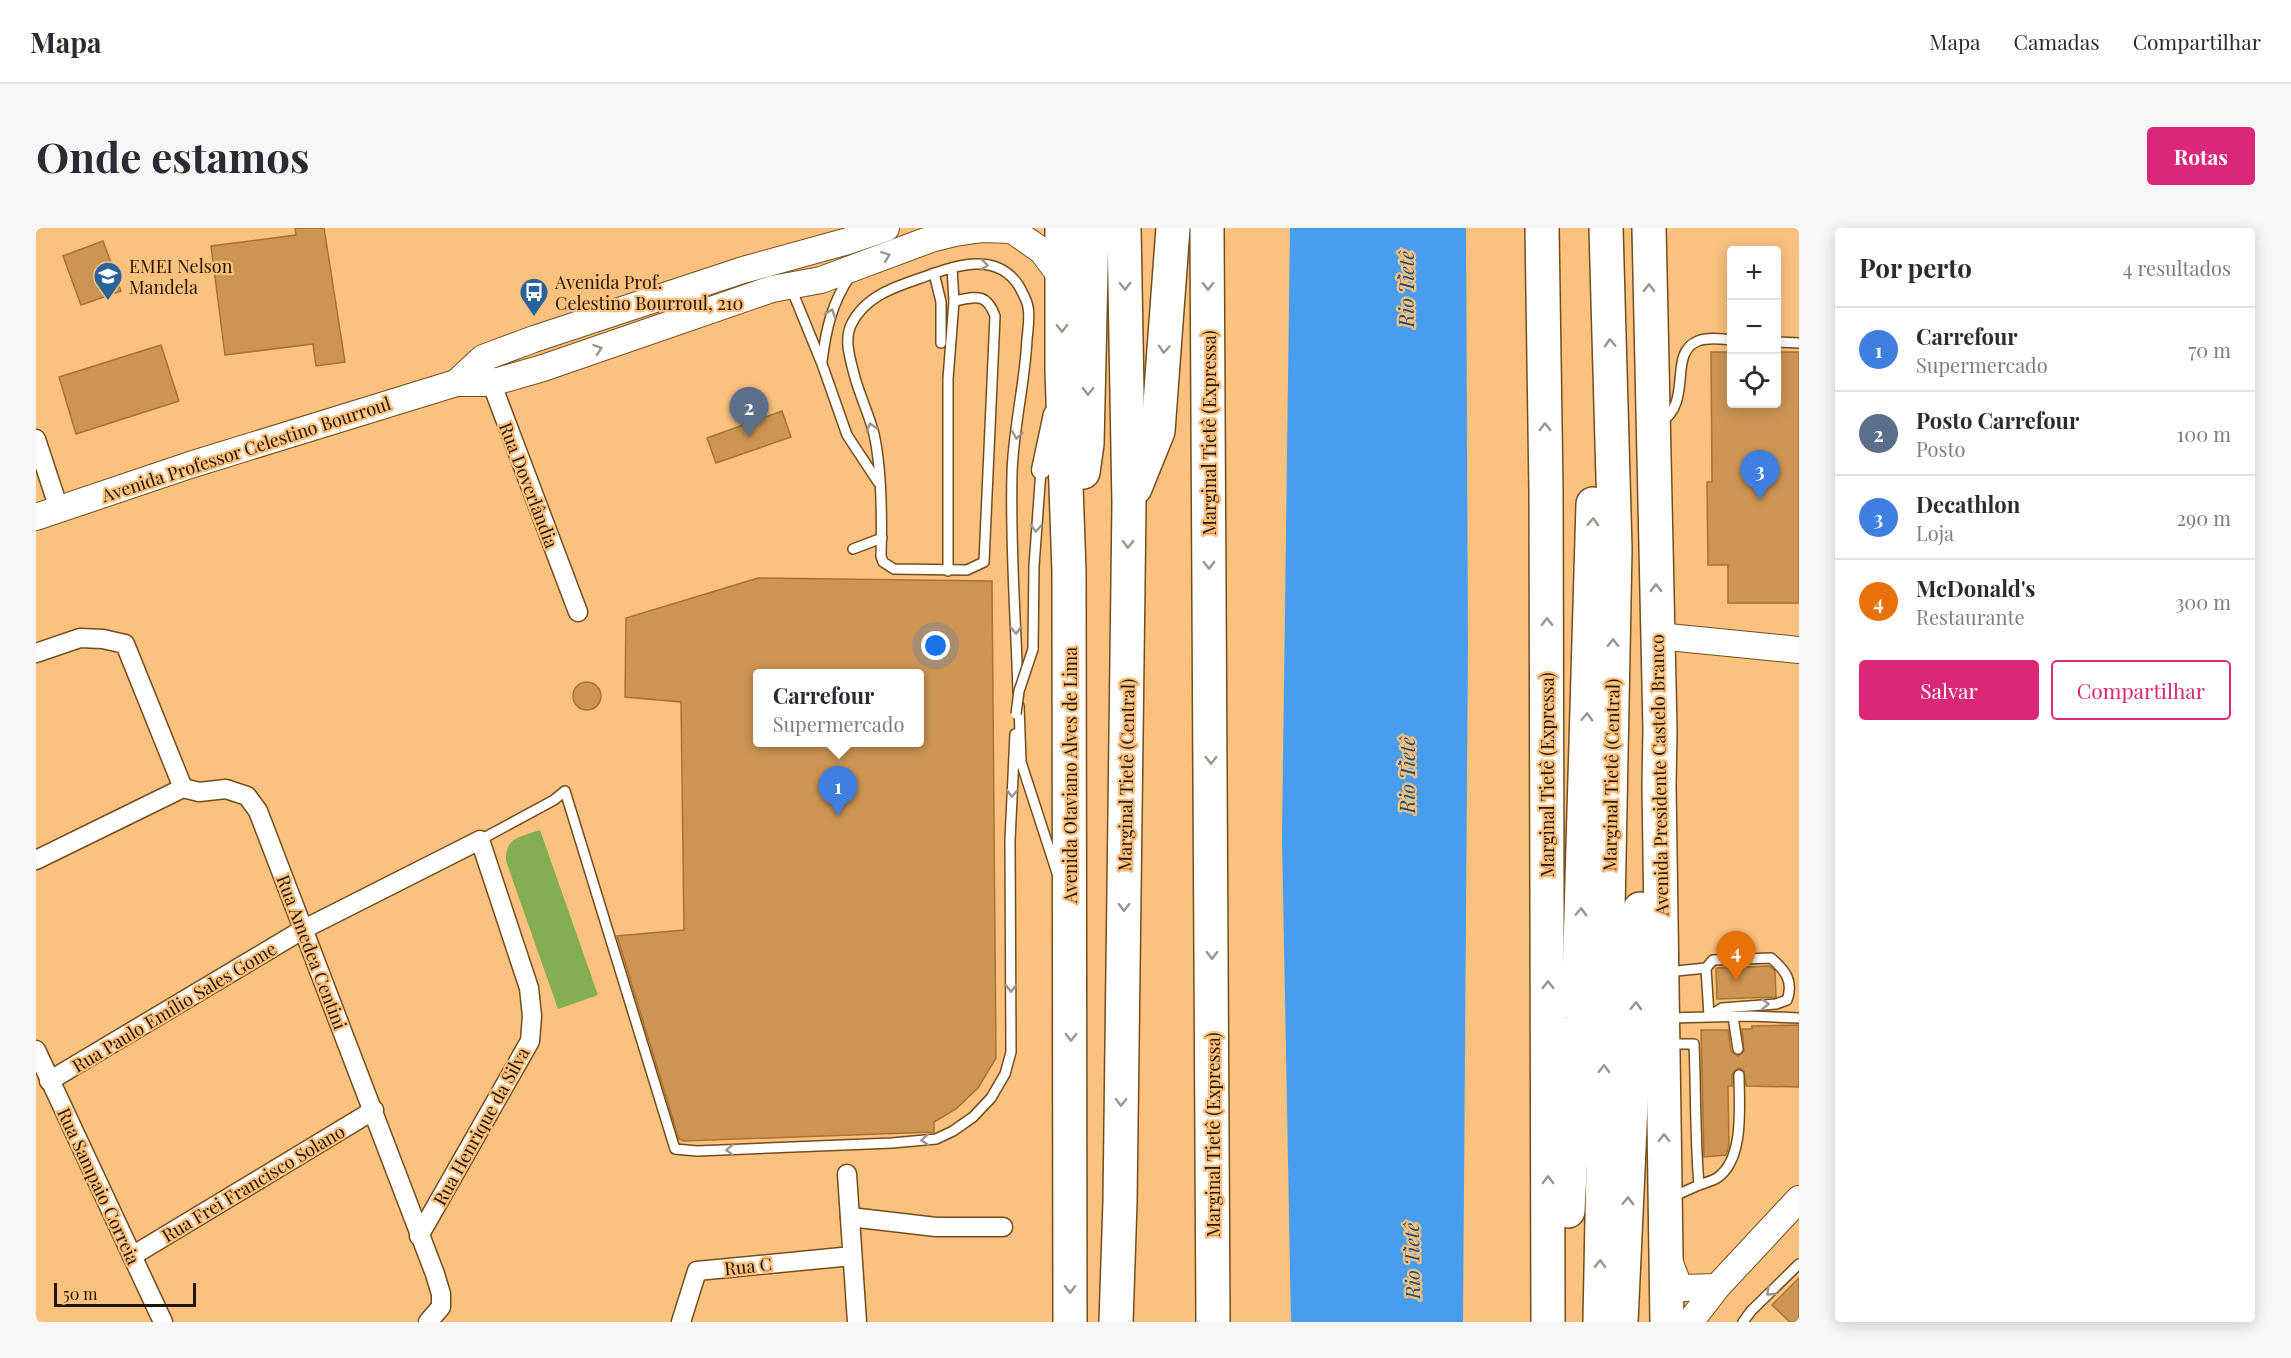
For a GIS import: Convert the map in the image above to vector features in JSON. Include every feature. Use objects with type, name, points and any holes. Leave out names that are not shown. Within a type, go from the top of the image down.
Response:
[{"type":"highway","name":"Avenida Otaviano Alves de Lima","points":[[1062,228],[1062,371],[1069,572],[1070,1322]]},
{"type":"highway","points":[[1069,572],[1087,444],[1092,228]]},
{"type":"highway","name":"Marginal Tietê (Central)","points":[[1116,1322],[1120,1202],[1129,504],[1124,228]]},
{"type":"highway","points":[[1129,504],[1158,431],[1173,228]]},
{"type":"highway","name":"Marginal Tietê (Expressa)","points":[[1208,228],[1213,1322]]},
{"type":"highway","name":"Marginal Tietê (Expressa)","points":[[1542,228],[1546,549],[1548,1322]]},
{"type":"highway","name":"Marginal Tietê (Central)","points":[[1600,1322],[1615,549],[1606,228]]},
{"type":"highway","name":"Avenida Presidente Castelo Branco","points":[[1649,228],[1660,730],[1662,973],[1680,1037],[1665,1200],[1667,1322]]},
{"type":"highway","points":[[1548,1281],[1566,1234],[1578,1018],[1594,463],[1601,407],[1611,386]]},
{"type":"highway","points":[[1621,1322],[1645,771],[1660,730]]},
{"type":"highway","points":[[1120,1202],[1131,1322]]},
{"type":"main road","name":"Avenida Professor Celestino Bourroul","points":[[456,383],[483,358],[743,270],[855,235],[886,228]]},
{"type":"main road","name":"Avenida Professor Celestino Bourroul","points":[[47,513],[189,465],[456,383],[491,383],[543,368],[772,289],[837,275],[931,239],[955,233],[983,229],[1012,229],[1042,251],[1062,278]]},
{"type":"main road","points":[[837,275],[828,269],[827,262],[832,250],[855,235]]},
{"type":"main road","points":[[786,257],[800,270],[837,275]]},
{"type":"main road","points":[[743,270],[790,286]]},
{"type":"main road","points":[[1658,636],[1799,650]]},
{"type":"main road","points":[[1690,1322],[1717,1287],[1799,1199]]},
{"type":"main road","points":[[1666,1252],[1678,1284],[1682,1288],[1717,1287]]},
{"type":"street","name":"Rua Doverlândia","points":[[483,358],[578,612]]},
{"type":"street","points":[[1041,470],[1062,371]]},
{"type":"street","points":[[36,439],[47,513]]},
{"type":"street","points":[[36,653],[80,638],[103,639],[125,644],[183,788],[36,860]]},
{"type":"street","name":"Rua Amedea Centini","points":[[183,788],[199,792],[226,789],[247,796],[258,810],[302,930],[374,1110],[441,1294],[441,1307],[428,1322]]},
{"type":"street","name":"Rua Paulo Emílio Sales Gome","points":[[49,1081],[302,930],[480,840]]},
{"type":"street","name":"Rua Henrique da Silva","points":[[419,1236],[530,1041],[532,1016],[529,988],[480,840]]},
{"type":"street","name":"Rua Sampaio Correia","points":[[36,1050],[163,1322]]},
{"type":"street","name":"Rua Frei Francisco Solano","points":[[132,1256],[374,1110]]},
{"type":"street","points":[[847,1174],[857,1322]]},
{"type":"street","points":[[850,1217],[936,1227],[1003,1227]]},
{"type":"street","name":"Rua C","points":[[681,1322],[697,1271],[852,1256]]},
{"type":"lane","points":[[954,301],[976,297],[984,299],[990,304],[994,316],[984,562],[968,570],[948,571],[894,569],[883,562],[874,434],[858,389],[850,357],[848,340],[851,325],[862,310],[879,294],[952,268],[970,264],[990,264],[1010,273],[1021,289],[1028,306],[1026,366],[1012,472],[1021,762],[1071,915]]},
{"type":"lane","points":[[948,571],[948,380],[954,301],[952,268]]},
{"type":"lane","points":[[934,273],[941,302],[941,343]]},
{"type":"lane","points":[[822,364],[829,318],[842,288],[837,275]]},
{"type":"lane","points":[[790,286],[822,364],[847,435],[857,454],[879,484]]},
{"type":"lane","points":[[1653,427],[1672,412],[1678,402],[1682,362],[1689,348],[1696,341],[1705,339],[1727,340]]},
{"type":"lane","points":[[1781,342],[1799,343]]},
{"type":"lane","name":"Rua Paulo Emílio Sales Gome","points":[[480,840],[554,800],[565,791],[675,1149],[697,1151],[892,1143],[936,1139],[953,1131],[973,1117],[991,1098],[1005,1074],[1011,1052],[1010,840],[1016,714],[1019,691],[1033,649],[1034,566],[1041,470]]},
{"type":"lane","points":[[854,549],[882,538]]},
{"type":"lane","points":[[1662,973],[1706,968],[1713,960],[1771,958],[1784,969],[1787,976],[1789,994],[1787,1000],[1776,1004],[1722,1008],[1680,1037],[1699,1185]]},
{"type":"lane","points":[[1706,968],[1709,1016]]},
{"type":"lane","points":[[1709,1016],[1799,1017]]},
{"type":"lane","points":[[1733,1017],[1734,1044]]},
{"type":"lane","points":[[1665,1200],[1717,1178],[1733,1157],[1738,1137],[1738,1075]]},
{"type":"lane","points":[[1743,1322],[1750,1311],[1799,1264]]},
{"type":"green space","points":[[540,830],[598,995],[558,1009],[506,861],[506,853],[511,842]]},
{"type":"water","name":"Rio Tietê","points":[[1290,228],[1466,228],[1468,643],[1463,1322],[1291,1322],[1282,838]]},
{"type":"building","points":[[295,228],[324,228],[345,362],[316,366],[313,344],[225,355],[211,246],[296,235]]},
{"type":"building","points":[[103,241],[121,291],[81,305],[63,256]]},
{"type":"building","points":[[161,345],[179,401],[76,434],[59,377]]},
{"type":"building","points":[[1711,352],[1727,352],[1727,408],[1781,408],[1781,352],[1799,352],[1799,603],[1728,603],[1728,565],[1708,565],[1707,482],[1712,482]]},
{"type":"building","points":[[782,411],[791,437],[716,463],[707,438]]},
{"type":"building","points":[[758,578],[992,581],[996,1058],[978,1088],[956,1109],[934,1122],[934,1132],[684,1141],[679,1139],[617,936],[684,930],[681,702],[625,697],[626,618]]},
{"type":"building","points":[[587,682],[597,686],[601,696],[597,706],[587,710],[577,706],[573,696],[577,686]]},
{"type":"building","points":[[1770,966],[1775,971],[1776,997],[1717,999],[1716,968]]},
{"type":"building","points":[[1799,1025],[1799,1087],[1746,1086],[1744,1071],[1739,1068],[1735,1070],[1732,1075],[1732,1086],[1728,1086],[1729,1146],[1726,1155],[1704,1157],[1701,1030],[1728,1030],[1731,1051],[1738,1056],[1744,1051],[1742,1029],[1752,1029],[1752,1026]]},
{"type":"building","points":[[1799,1278],[1799,1322],[1790,1322],[1772,1305]]},
{"type":"place","name":"EMEI Nelson Mandela","points":[[108,302]]},
{"type":"place","name":"Avenida Prof. Celestino Bourroul, 210","points":[[534,318]]},
{"type":"place","name":"Posto Carrefour","points":[[749,437]]},
{"type":"place","name":"Decathlon","points":[[1760,500]]},
{"type":"place","name":"Carrefour","points":[[838,816]]},
{"type":"place","name":"McDonald's","points":[[1736,981]]}]
